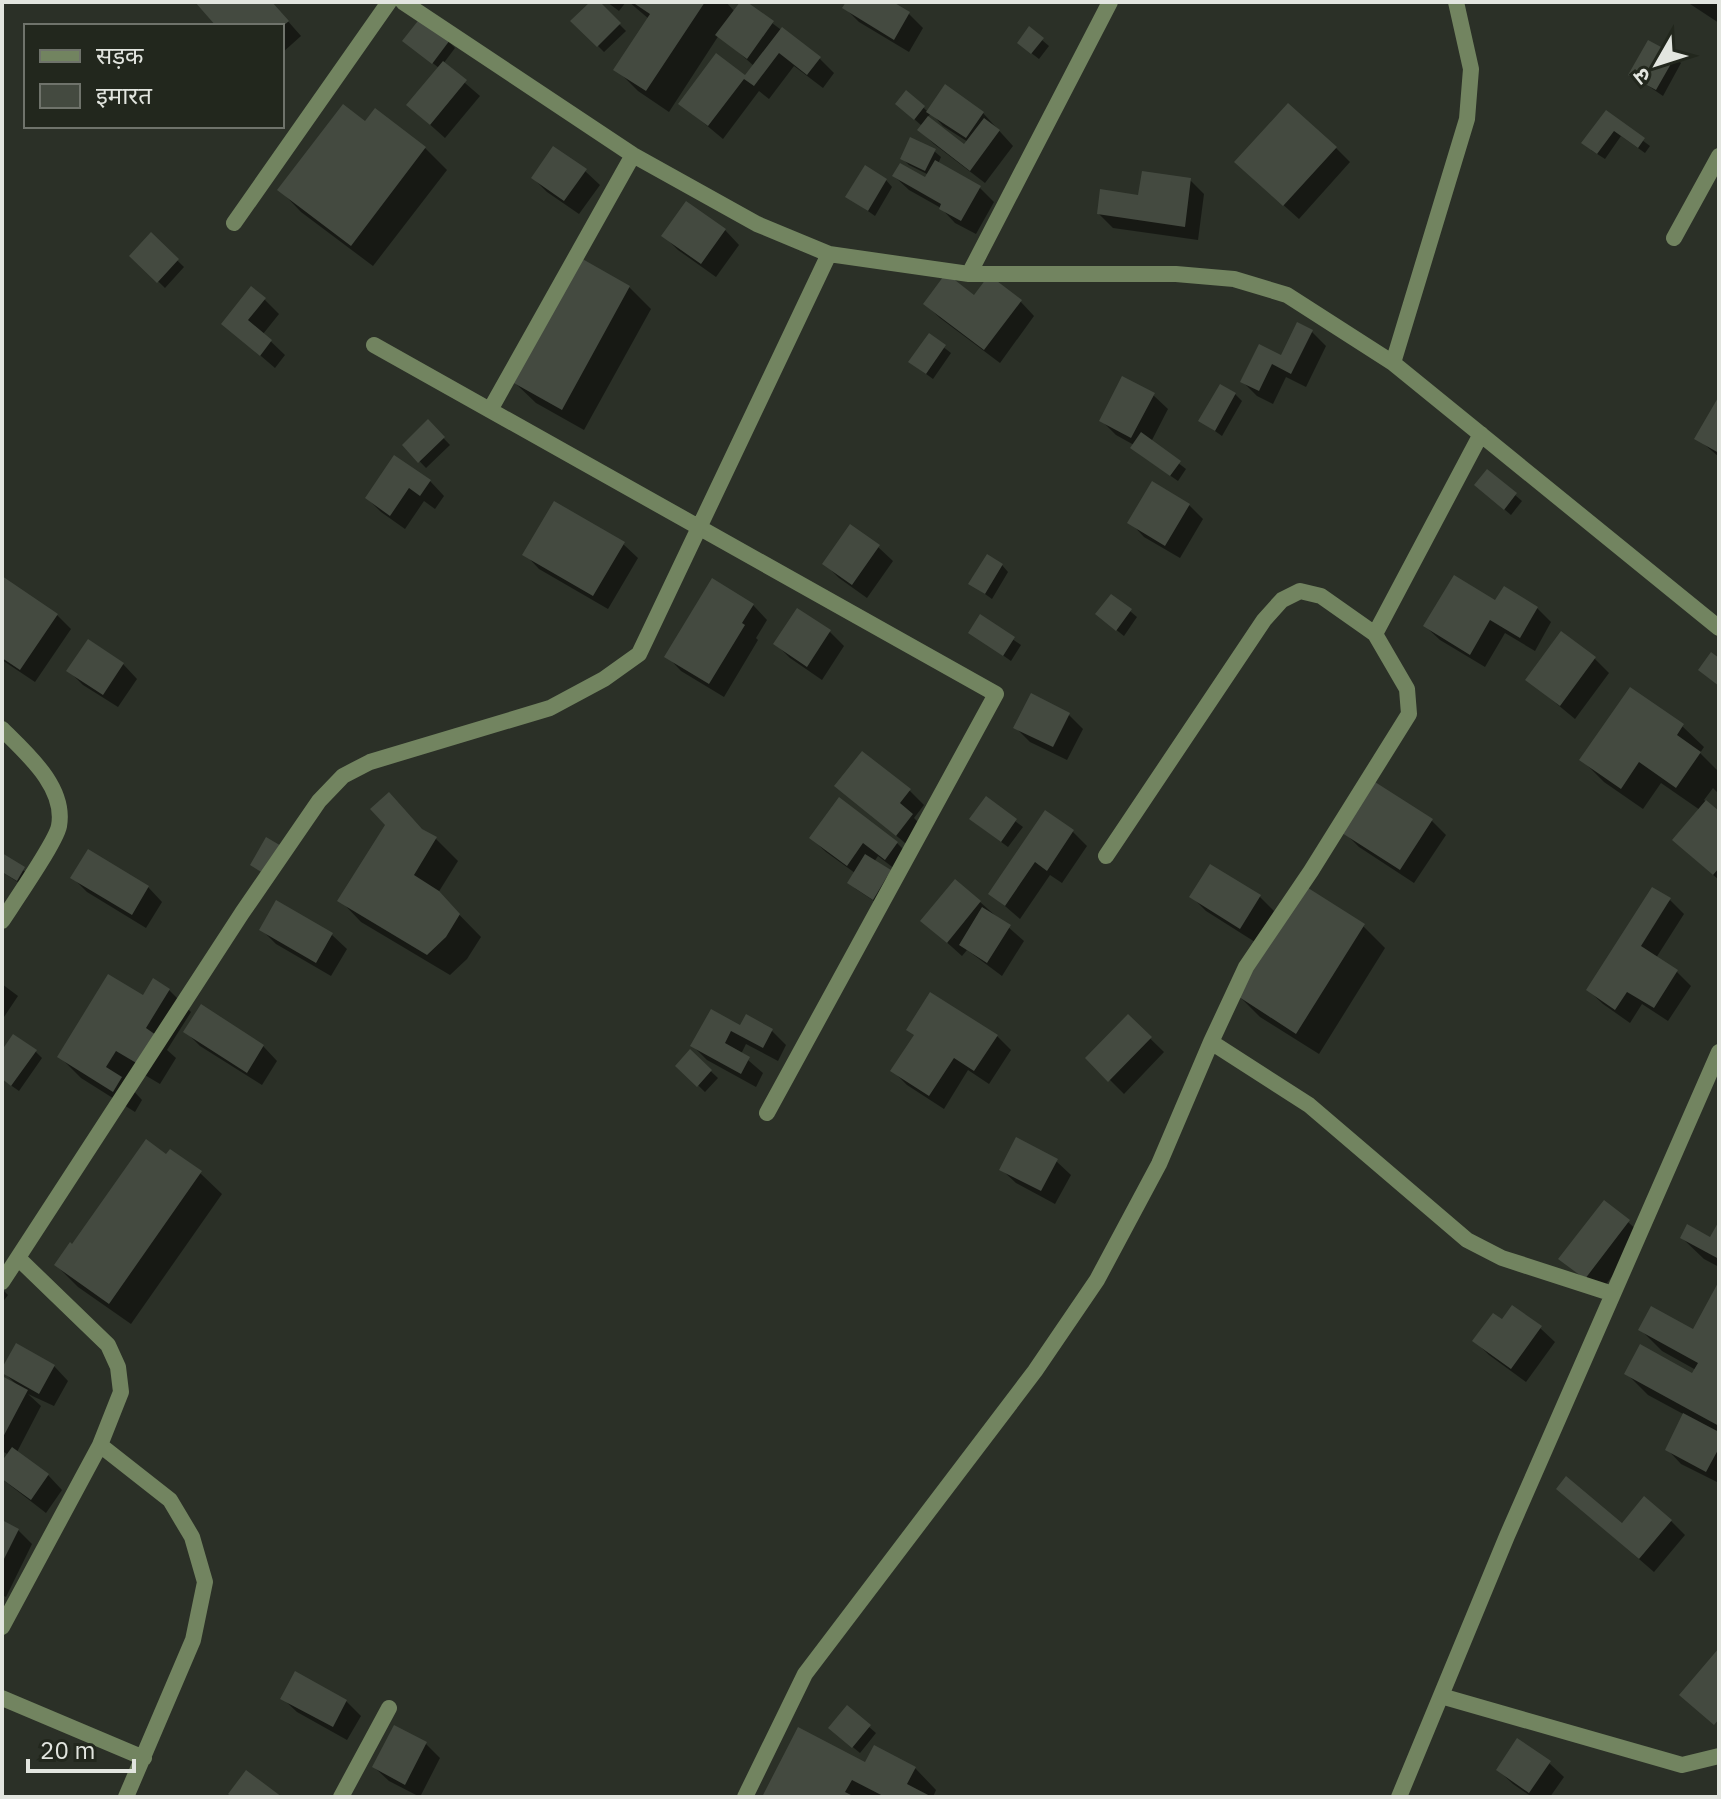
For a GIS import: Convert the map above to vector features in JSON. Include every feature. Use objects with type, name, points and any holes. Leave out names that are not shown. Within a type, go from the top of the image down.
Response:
[{"type":"street","points":[[234,223],[389,2]]},
{"type":"street","points":[[403,2],[633,155],[757,224],[829,254],[969,274],[1176,274],[1234,279],[1287,295],[1393,363],[1719,628]]},
{"type":"street","points":[[969,274],[1110,2]]},
{"type":"street","points":[[1393,363],[1467,119],[1471,69],[1456,2]]},
{"type":"street","points":[[490,410],[633,155]]},
{"type":"street","points":[[1674,238],[1719,156]]},
{"type":"street","points":[[2,1282],[242,913],[319,801],[343,776],[370,762],[550,708],[604,679],[639,654],[829,254]]},
{"type":"street","points":[[374,345],[996,694],[767,1113]]},
{"type":"street","points":[[1375,634],[1481,434]]},
{"type":"street","points":[[745,1797],[805,1674],[1035,1371],[1097,1280],[1159,1164],[1246,967],[1311,871],[1409,714],[1407,689],[1375,634],[1321,596],[1300,591],[1282,600],[1264,620],[1106,856]]},
{"type":"street","points":[[2,729],[32,758],[52,788],[59,807],[59,829],[2,921]]},
{"type":"street","points":[[1211,1042],[1309,1105],[1467,1240],[1502,1258],[1613,1294]]},
{"type":"street","points":[[1399,1797],[1507,1536],[1719,1052]]},
{"type":"street","points":[[2,1627],[100,1445],[121,1392],[118,1367],[108,1345],[18,1258]]},
{"type":"street","points":[[100,1445],[170,1500],[192,1537],[205,1582],[193,1640],[126,1797]]},
{"type":"street","points":[[1441,1696],[1682,1765],[1719,1756]]},
{"type":"street","points":[[2,1698],[144,1758]]},
{"type":"street","points":[[341,1797],[389,1708]]},
{"type":"building","points":[[195,2],[272,2],[289,21],[284,25],[214,24]]},
{"type":"building","points":[[590,2],[600,2],[621,23],[597,47],[570,21]]},
{"type":"building","points":[[632,2],[705,2],[646,91],[613,70],[650,14]]},
{"type":"building","points":[[740,2],[747,2],[774,21],[747,59],[715,35]]},
{"type":"building","points":[[846,2],[893,2],[910,12],[894,40],[842,8]]},
{"type":"building","points":[[421,17],[450,40],[432,64],[402,41]]},
{"type":"building","points":[[1029,26],[1044,38],[1031,54],[1017,43]]},
{"type":"building","points":[[782,27],[821,57],[807,75],[779,53],[754,86],[744,79],[708,126],[678,104],[716,53],[745,75]]},
{"type":"building","points":[[1648,40],[1676,55],[1656,90],[1628,75]]},
{"type":"building","points":[[443,61],[467,80],[430,125],[406,105]]},
{"type":"building","points":[[945,84],[984,112],[966,138],[926,112]]},
{"type":"building","points":[[906,90],[925,106],[914,120],[895,104]]},
{"type":"building","points":[[1288,103],[1337,147],[1283,206],[1234,162]]},
{"type":"building","points":[[343,104],[365,121],[375,108],[426,147],[351,246],[277,190]]},
{"type":"building","points":[[1606,110],[1645,138],[1638,148],[1614,131],[1597,154],[1581,143]]},
{"type":"building","points":[[928,116],[964,144],[984,118],[1000,130],[970,171],[917,130]]},
{"type":"building","points":[[910,137],[936,149],[925,171],[900,159]]},
{"type":"building","points":[[553,146],[587,169],[564,201],[531,178]]},
{"type":"building","points":[[935,160],[981,186],[961,221],[939,209],[941,204],[892,176],[900,163],[925,177]]},
{"type":"building","points":[[865,165],[887,179],[868,211],[845,197]]},
{"type":"building","points":[[1142,171],[1191,178],[1185,227],[1097,214],[1100,189],[1138,195]]},
{"type":"building","points":[[686,201],[726,229],[701,264],[661,236]]},
{"type":"building","points":[[151,232],[179,259],[157,283],[129,256]]},
{"type":"building","points":[[579,257],[630,286],[562,410],[512,382]]},
{"type":"building","points":[[946,273],[974,295],[989,275],[1022,300],[984,350],[923,304]]},
{"type":"building","points":[[251,286],[266,298],[248,320],[272,340],[260,356],[221,324]]},
{"type":"building","points":[[1297,322],[1313,330],[1291,374],[1272,364],[1259,391],[1240,382],[1259,344],[1281,355]]},
{"type":"building","points":[[929,333],[946,345],[926,374],[908,362]]},
{"type":"building","points":[[1122,376],[1155,393],[1131,438],[1099,421]]},
{"type":"building","points":[[1220,384],[1236,393],[1215,431],[1198,421]]},
{"type":"building","points":[[1719,396],[1719,453],[1694,439]]},
{"type":"building","points":[[428,419],[445,437],[418,463],[402,445]]},
{"type":"building","points":[[1141,432],[1181,461],[1170,476],[1130,448]]},
{"type":"building","points":[[394,455],[431,480],[420,496],[409,488],[390,516],[365,498]]},
{"type":"building","points":[[1487,469],[1517,493],[1504,510],[1474,485]]},
{"type":"building","points":[[1152,481],[1190,504],[1165,546],[1127,523]]},
{"type":"building","points":[[554,501],[625,542],[593,596],[522,555]]},
{"type":"building","points":[[850,524],[880,545],[852,585],[822,564]]},
{"type":"building","points":[[987,554],[1003,564],[985,594],[968,584]]},
{"type":"building","points":[[1454,575],[1495,600],[1504,586],[1538,607],[1520,638],[1490,620],[1470,655],[1423,626]]},
{"type":"building","points":[[2,576],[58,614],[20,670],[2,658]]},
{"type":"building","points":[[712,578],[754,604],[742,623],[745,625],[709,684],[664,657]]},
{"type":"building","points":[[1111,594],[1132,609],[1116,631],[1095,614]]},
{"type":"building","points":[[797,608],[831,630],[807,667],[773,644]]},
{"type":"building","points":[[980,614],[1015,637],[1003,656],[968,633]]},
{"type":"building","points":[[1561,631],[1596,657],[1560,706],[1525,680]]},
{"type":"building","points":[[88,639],[124,663],[103,695],[66,671]]},
{"type":"building","points":[[1711,652],[1719,658],[1719,686],[1698,670]]},
{"type":"building","points":[[1630,687],[1684,724],[1677,735],[1701,752],[1676,788],[1639,762],[1621,789],[1579,760]]},
{"type":"building","points":[[1031,693],[1070,713],[1053,747],[1013,728]]},
{"type":"building","points":[[862,751],[911,789],[900,803],[913,814],[896,836],[834,786]]},
{"type":"building","points":[[1375,782],[1433,819],[1400,870],[1342,833]]},
{"type":"building","points":[[389,792],[422,829],[437,837],[414,875],[439,891],[460,914],[446,937],[427,955],[337,901],[385,825],[370,809]]},
{"type":"building","points":[[986,796],[1017,819],[1001,842],[969,819]]},
{"type":"building","points":[[839,797],[898,842],[885,860],[863,843],[847,866],[809,838]]},
{"type":"building","points":[[1706,800],[1719,811],[1719,868],[1713,875],[1672,840]]},
{"type":"building","points":[[1045,810],[1074,830],[1047,871],[1035,862],[1005,906],[988,894]]},
{"type":"building","points":[[266,837],[283,847],[266,875],[250,865]]},
{"type":"building","points":[[88,849],[149,886],[132,915],[70,878]]},
{"type":"building","points":[[2,853],[25,867],[17,881],[2,872]]},
{"type":"building","points":[[865,854],[891,870],[873,900],[847,883]]},
{"type":"building","points":[[1210,864],[1261,895],[1240,929],[1189,897]]},
{"type":"building","points":[[955,879],[981,901],[947,943],[920,921]]},
{"type":"building","points":[[1305,886],[1365,924],[1296,1034],[1236,995]]},
{"type":"building","points":[[1652,887],[1671,898],[1641,946],[1678,970],[1654,1008],[1627,992],[1615,1010],[1586,990]]},
{"type":"building","points":[[276,900],[333,933],[316,963],[259,930]]},
{"type":"building","points":[[982,907],[1011,925],[987,963],[959,945]]},
{"type":"building","points":[[108,974],[143,995],[153,978],[170,989],[146,1028],[156,1035],[138,1064],[116,1051],[106,1067],[122,1077],[113,1092],[57,1057]]},
{"type":"building","points":[[930,992],[998,1035],[974,1071],[954,1058],[929,1096],[890,1071],[914,1035],[906,1030]]},
{"type":"building","points":[[201,1004],[264,1045],[247,1073],[183,1032]]},
{"type":"building","points":[[711,1009],[740,1025],[746,1014],[773,1029],[763,1048],[731,1031],[725,1043],[750,1057],[741,1074],[690,1046]]},
{"type":"building","points":[[1128,1014],[1152,1037],[1108,1082],[1085,1058]]},
{"type":"building","points":[[13,1034],[37,1050],[11,1086],[2,1079],[2,1050]]},
{"type":"building","points":[[690,1049],[712,1070],[697,1087],[675,1066]]},
{"type":"building","points":[[1016,1137],[1058,1159],[1041,1191],[999,1170]]},
{"type":"building","points":[[146,1139],[166,1154],[170,1149],[202,1171],[109,1304],[54,1265]]},
{"type":"building","points":[[1604,1200],[1630,1220],[1585,1279],[1558,1259]]},
{"type":"building","points":[[1719,1221],[1719,1259],[1680,1238],[1687,1224],[1710,1237]]},
{"type":"building","points":[[1719,1281],[1719,1426],[1624,1374],[1640,1344],[1692,1373],[1698,1363],[1638,1330],[1651,1306],[1693,1329]]},
{"type":"building","points":[[1512,1305],[1542,1326],[1511,1369],[1472,1341],[1493,1313],[1502,1319]]},
{"type":"building","points":[[16,1343],[55,1365],[39,1394],[2,1373]]},
{"type":"building","points":[[2,1376],[28,1390],[2,1439]]},
{"type":"building","points":[[1683,1413],[1719,1432],[1719,1448],[1706,1472],[1665,1450]]},
{"type":"building","points":[[12,1447],[49,1474],[31,1500],[2,1479],[2,1461]]},
{"type":"building","points":[[1566,1476],[1622,1523],[1644,1496],[1672,1520],[1639,1559],[1556,1489]]},
{"type":"building","points":[[2,1520],[19,1529],[2,1563]]},
{"type":"building","points":[[1719,1648],[1719,1719],[1714,1725],[1679,1695]]},
{"type":"building","points":[[295,1671],[347,1700],[333,1727],[280,1699]]},
{"type":"building","points":[[847,1705],[871,1725],[852,1748],[828,1728]]},
{"type":"building","points":[[394,1725],[427,1742],[405,1785],[372,1767]]},
{"type":"building","points":[[798,1727],[865,1762],[874,1745],[916,1767],[907,1784],[932,1797],[885,1797],[852,1780],[845,1792],[855,1797],[762,1797]]},
{"type":"building","points":[[1517,1738],[1551,1761],[1529,1793],[1496,1770]]},
{"type":"building","points":[[246,1770],[282,1797],[232,1797],[228,1794]]}]
